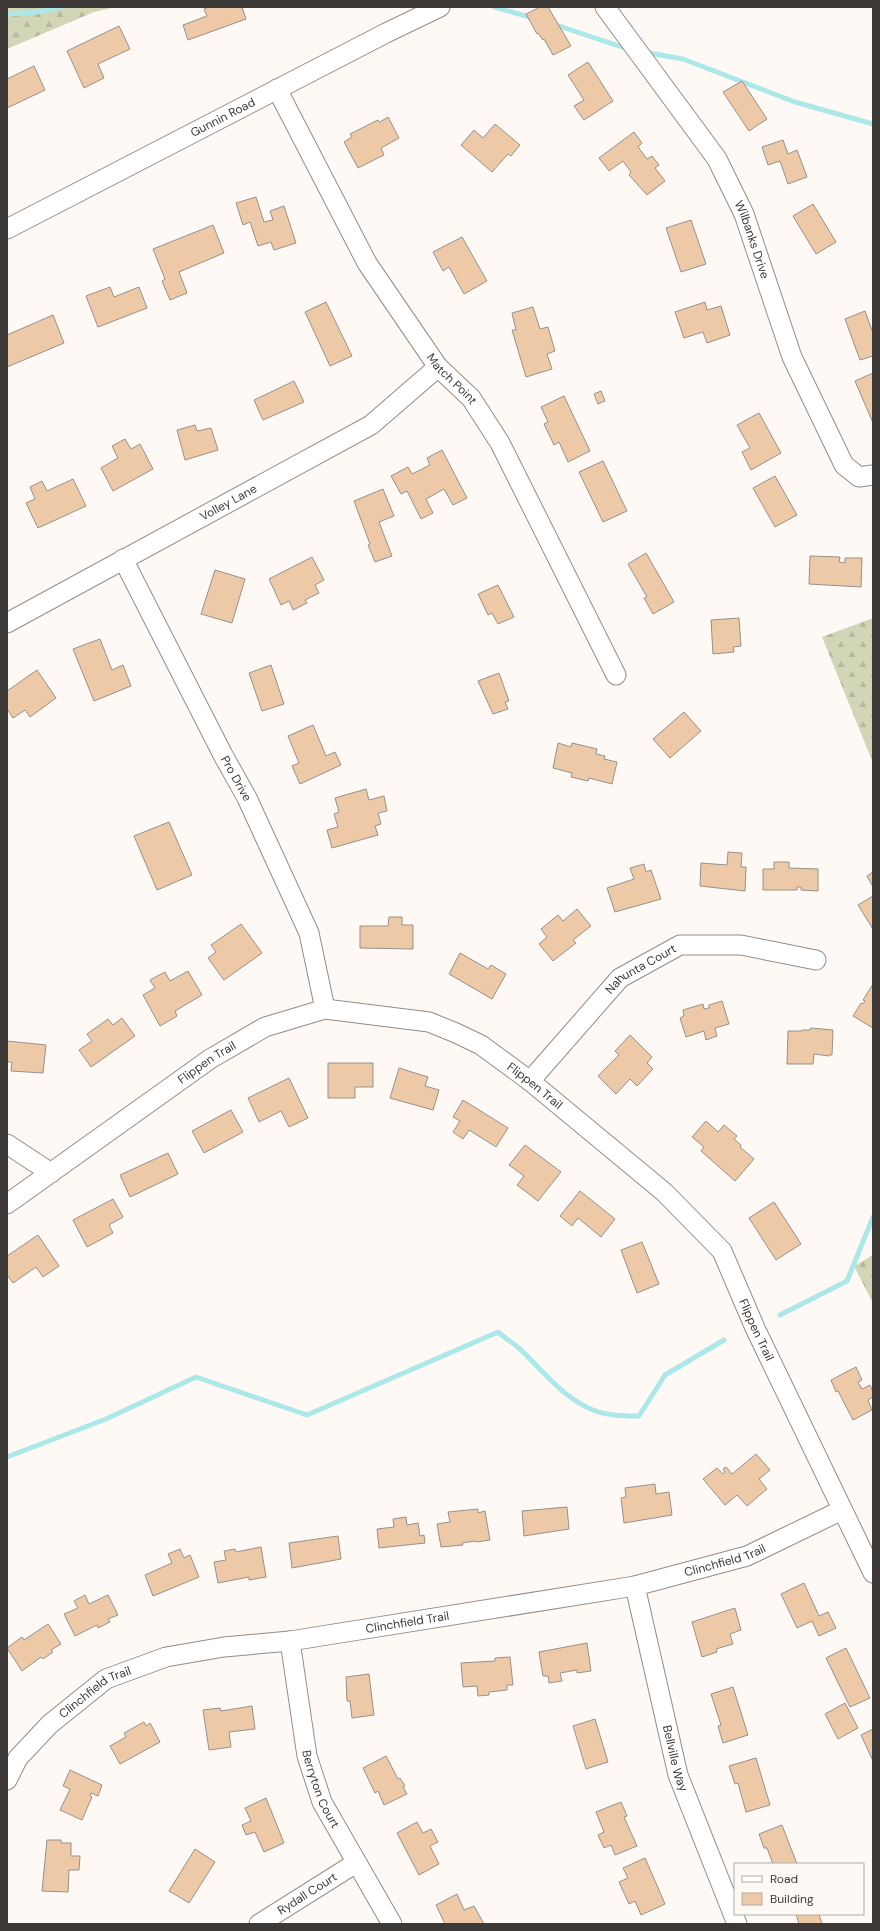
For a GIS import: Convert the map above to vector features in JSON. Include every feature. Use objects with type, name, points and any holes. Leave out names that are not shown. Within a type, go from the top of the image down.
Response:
[{"type":"street","name":"Gunnin Road","points":[[7,229],[386,32],[440,7]]},
{"type":"street","name":"Wilbanks Drive","points":[[604,7],[717,159],[744,214],[792,357],[830,438],[844,465],[859,477],[873,475]]},
{"type":"street","name":"Match Point","points":[[277,89],[367,263],[438,367],[471,398],[500,443],[616,675]]},
{"type":"street","name":"Volley Lane","points":[[7,623],[371,425],[438,367]]},
{"type":"street","name":"Pro Drive","points":[[123,559],[223,755],[247,798],[309,932],[325,1009]]},
{"type":"street","name":"Nahunta Court","points":[[530,1081],[620,978],[680,945],[741,945],[816,960]]},
{"type":"street","name":"Flippen Trail","points":[[7,1204],[210,1059],[265,1027],[325,1009],[429,1022],[481,1044],[530,1081],[664,1192],[722,1251],[755,1328],[873,1572]]},
{"type":"street","points":[[7,1144],[51,1173]]},
{"type":"street","name":"Clinchfield Trail","points":[[7,1780],[18,1758],[50,1724],[106,1679],[166,1656],[224,1647],[290,1641],[635,1586],[747,1556],[842,1510]]},
{"type":"street","name":"Bellville Way","points":[[635,1586],[678,1775],[737,1924]]},
{"type":"street","name":"Berryton Court","points":[[290,1641],[307,1756],[322,1802],[392,1924]]},
{"type":"street","name":"Rydall Court","points":[[259,1924],[356,1863]]},
{"type":"green space","points":[[7,7],[116,7],[94,12],[7,49]]},
{"type":"green space","points":[[873,618],[873,763],[822,637]]},
{"type":"green space","points":[[873,1255],[873,1303],[854,1266]]},
{"type":"building","points":[[209,7],[242,7],[246,19],[188,40],[183,25],[207,16],[204,9]]},
{"type":"building","points":[[540,7],[548,7],[571,46],[553,55],[544,39],[543,40],[538,33],[537,34],[526,14]]},
{"type":"building","points":[[119,26],[130,49],[98,64],[104,78],[84,88],[67,51]]},
{"type":"building","points":[[588,62],[613,101],[584,120],[574,106],[584,100],[568,75]]},
{"type":"building","points":[[34,66],[45,90],[7,108],[7,79]]},
{"type":"building","points":[[742,81],[767,119],[749,131],[723,92]]},
{"type":"building","points":[[388,117],[399,138],[381,148],[384,155],[358,168],[344,142],[352,137],[350,134],[378,120],[380,122]]},
{"type":"building","points":[[495,124],[520,145],[511,156],[508,154],[492,172],[461,145],[474,130],[483,138]]},
{"type":"building","points":[[634,132],[642,143],[638,147],[647,159],[652,156],[659,165],[655,168],[665,181],[647,195],[629,175],[631,172],[623,161],[609,171],[599,158]]},
{"type":"building","points":[[783,140],[788,154],[797,150],[807,177],[788,184],[780,161],[768,165],[762,147]]},
{"type":"building","points":[[256,197],[264,222],[273,220],[270,211],[284,206],[296,243],[274,250],[271,242],[258,246],[250,222],[243,225],[236,203]]},
{"type":"building","points":[[813,204],[836,242],[816,254],[793,216]]},
{"type":"building","points":[[691,220],[706,264],[681,272],[666,228]]},
{"type":"building","points":[[213,225],[224,253],[179,272],[187,293],[170,300],[162,281],[165,279],[153,249]]},
{"type":"building","points":[[462,237],[487,281],[464,294],[449,267],[443,271],[433,252]]},
{"type":"building","points":[[110,287],[114,297],[139,287],[147,308],[98,327],[86,296]]},
{"type":"building","points":[[326,302],[352,356],[330,366],[305,312]]},
{"type":"building","points":[[705,302],[707,310],[721,306],[730,335],[707,343],[703,332],[684,338],[675,312]]},
{"type":"building","points":[[533,307],[540,329],[548,327],[555,351],[547,354],[552,369],[526,377],[512,330],[516,330],[512,313]]},
{"type":"building","points":[[865,311],[873,333],[873,356],[860,360],[845,319]]},
{"type":"building","points":[[53,315],[64,343],[7,367],[7,335]]},
{"type":"building","points":[[873,373],[873,423],[855,381]]},
{"type":"building","points":[[294,381],[304,402],[263,420],[254,400]]},
{"type":"building","points":[[601,391],[605,401],[598,404],[594,394]]},
{"type":"building","points":[[564,396],[590,451],[568,462],[559,442],[554,445],[544,424],[548,422],[541,407]]},
{"type":"building","points":[[759,413],[781,453],[751,470],[742,452],[750,448],[737,425]]},
{"type":"building","points":[[195,425],[197,431],[211,428],[218,450],[185,460],[177,430]]},
{"type":"building","points":[[125,439],[131,449],[140,444],[153,469],[113,491],[101,468],[118,458],[112,446]]},
{"type":"building","points":[[442,450],[467,498],[453,505],[444,489],[426,499],[433,513],[421,519],[407,491],[401,494],[391,476],[408,467],[412,474],[430,465],[427,458]]},
{"type":"building","points":[[603,461],[627,511],[603,522],[579,472]]},
{"type":"building","points":[[775,476],[797,515],[775,527],[753,488]]},
{"type":"building","points":[[73,479],[86,506],[38,528],[26,503],[35,499],[30,487],[42,481],[47,491]]},
{"type":"building","points":[[383,489],[394,516],[379,522],[392,556],[375,562],[354,501]]},
{"type":"building","points":[[646,553],[674,602],[653,614],[644,598],[647,597],[628,564]]},
{"type":"building","points":[[810,556],[840,557],[839,562],[845,563],[845,558],[862,558],[861,587],[809,584]]},
{"type":"building","points":[[312,557],[324,580],[315,585],[319,593],[305,600],[307,603],[293,610],[289,601],[281,605],[269,579]]},
{"type":"building","points":[[215,570],[245,579],[232,623],[201,614]]},
{"type":"building","points":[[498,585],[514,617],[498,624],[492,613],[488,615],[478,594]]},
{"type":"building","points":[[739,618],[741,646],[733,647],[734,652],[713,654],[711,620]]},
{"type":"building","points":[[100,639],[112,670],[123,665],[131,686],[94,701],[73,649]]},
{"type":"building","points":[[271,665],[284,704],[262,711],[249,673]]},
{"type":"building","points":[[37,670],[56,698],[30,717],[25,710],[13,718],[7,709],[7,691]]},
{"type":"building","points":[[499,673],[509,701],[505,702],[508,709],[493,714],[478,681]]},
{"type":"building","points":[[684,712],[701,731],[670,758],[653,739]]},
{"type":"building","points":[[313,725],[326,756],[335,752],[341,765],[300,784],[292,766],[299,763],[288,736]]},
{"type":"building","points":[[558,743],[571,747],[572,743],[597,749],[596,754],[605,756],[604,759],[617,762],[612,784],[589,778],[588,781],[571,777],[572,773],[553,768]]},
{"type":"building","points":[[366,789],[369,800],[384,796],[387,811],[378,813],[381,824],[375,826],[378,835],[332,848],[327,830],[338,827],[334,814],[339,812],[335,798]]},
{"type":"building","points":[[169,822],[192,875],[157,890],[134,836]]},
{"type":"building","points":[[728,852],[742,853],[741,867],[746,867],[745,891],[700,886],[701,863],[727,865]]},
{"type":"building","points":[[774,862],[789,862],[789,868],[818,869],[818,891],[801,890],[801,887],[797,887],[797,890],[763,890],[763,869],[774,869]]},
{"type":"building","points":[[644,864],[646,872],[651,870],[661,899],[615,912],[607,888],[634,879],[630,868]]},
{"type":"building","points":[[873,872],[873,887],[867,876]]},
{"type":"building","points":[[873,896],[873,929],[858,905]]},
{"type":"building","points":[[577,909],[591,926],[573,940],[576,943],[553,961],[539,944],[547,937],[541,929],[558,915],[563,921]]},
{"type":"building","points":[[389,917],[402,917],[402,925],[413,925],[413,949],[360,948],[360,926],[388,926]]},
{"type":"building","points":[[241,924],[262,953],[224,980],[208,958],[216,952],[211,945]]},
{"type":"building","points":[[460,953],[488,969],[491,965],[506,974],[492,999],[449,974]]},
{"type":"building","points":[[188,971],[202,995],[175,1011],[177,1016],[160,1026],[143,995],[155,988],[150,980],[165,972],[170,981]]},
{"type":"building","points":[[873,984],[873,1028],[853,1016],[861,1003],[863,1004],[865,1001],[863,1000]]},
{"type":"building","points":[[722,1001],[729,1024],[715,1028],[717,1036],[706,1040],[704,1031],[686,1037],[680,1018],[684,1016],[683,1010],[703,1004],[704,1009],[709,1008],[709,1005]]},
{"type":"building","points":[[122,1018],[135,1036],[91,1067],[79,1050],[92,1041],[87,1034],[108,1019],[113,1025]]},
{"type":"building","points":[[811,1028],[833,1030],[832,1055],[814,1054],[813,1064],[787,1064],[788,1031],[810,1030]]},
{"type":"building","points":[[630,1035],[652,1057],[647,1063],[653,1069],[637,1086],[630,1079],[616,1094],[598,1076],[619,1055],[615,1051]]},
{"type":"building","points":[[7,1041],[46,1045],[43,1073],[11,1071],[12,1062],[7,1062]]},
{"type":"building","points":[[328,1063],[373,1063],[373,1087],[355,1087],[355,1098],[328,1098]]},
{"type":"building","points":[[399,1068],[428,1077],[425,1086],[439,1090],[433,1110],[390,1098]]},
{"type":"building","points":[[289,1078],[308,1118],[289,1127],[281,1111],[259,1122],[248,1098]]},
{"type":"building","points":[[463,1100],[508,1128],[496,1147],[469,1130],[463,1139],[453,1132],[460,1121],[453,1117]]},
{"type":"building","points":[[231,1110],[243,1132],[204,1153],[192,1131]]},
{"type":"building","points":[[706,1121],[718,1132],[724,1125],[737,1136],[734,1139],[741,1145],[740,1147],[754,1159],[735,1181],[701,1151],[704,1147],[692,1137]]},
{"type":"building","points":[[525,1145],[561,1172],[538,1201],[517,1185],[524,1176],[509,1165]]},
{"type":"building","points":[[168,1153],[178,1174],[130,1197],[120,1175]]},
{"type":"building","points":[[580,1191],[615,1219],[601,1237],[578,1218],[572,1226],[560,1216]]},
{"type":"building","points":[[113,1199],[123,1217],[109,1225],[113,1233],[87,1247],[73,1220]]},
{"type":"building","points":[[774,1202],[801,1244],[776,1260],[749,1218]]},
{"type":"building","points":[[38,1235],[59,1266],[43,1277],[36,1267],[13,1283],[7,1275],[7,1256]]},
{"type":"building","points":[[642,1242],[659,1284],[637,1293],[621,1250]]},
{"type":"building","points":[[856,1367],[862,1380],[858,1382],[862,1389],[870,1385],[873,1392],[873,1397],[868,1400],[872,1410],[853,1420],[838,1391],[836,1392],[831,1380]]},
{"type":"building","points":[[756,1454],[770,1470],[759,1479],[767,1489],[747,1506],[737,1495],[725,1505],[703,1479],[717,1468],[723,1474],[725,1472],[723,1469],[726,1467],[732,1474]]},
{"type":"building","points":[[655,1484],[656,1494],[669,1492],[672,1515],[624,1523],[621,1498],[626,1497],[625,1488]]},
{"type":"building","points":[[567,1507],[569,1529],[524,1536],[522,1511]]},
{"type":"building","points":[[478,1509],[478,1513],[485,1511],[490,1540],[441,1547],[437,1524],[450,1522],[448,1512]]},
{"type":"building","points":[[406,1517],[407,1525],[418,1523],[420,1536],[424,1535],[425,1543],[379,1548],[377,1529],[394,1527],[393,1519]]},
{"type":"building","points":[[338,1536],[341,1559],[292,1568],[289,1543]]},
{"type":"building","points":[[261,1547],[266,1577],[249,1580],[249,1577],[218,1583],[214,1562],[226,1560],[224,1551],[235,1549],[236,1552]]},
{"type":"building","points":[[180,1549],[184,1558],[190,1555],[199,1577],[153,1596],[145,1575],[172,1563],[168,1554]]},
{"type":"building","points":[[804,1583],[819,1616],[828,1612],[836,1628],[819,1636],[812,1621],[797,1628],[781,1594]]},
{"type":"building","points":[[85,1595],[89,1604],[108,1595],[118,1615],[108,1619],[110,1622],[98,1628],[97,1625],[75,1636],[64,1614],[78,1608],[74,1601]]},
{"type":"building","points":[[735,1608],[741,1630],[730,1634],[733,1644],[716,1649],[717,1652],[702,1657],[692,1622]]},
{"type":"building","points":[[48,1624],[61,1644],[51,1650],[53,1652],[43,1659],[41,1657],[22,1671],[7,1648],[22,1637],[24,1640]]},
{"type":"building","points":[[587,1643],[591,1671],[577,1673],[577,1670],[560,1673],[562,1681],[549,1683],[548,1676],[543,1676],[539,1652]]},
{"type":"building","points":[[846,1648],[870,1698],[850,1707],[826,1658]]},
{"type":"building","points":[[510,1657],[513,1685],[507,1685],[507,1690],[489,1692],[489,1695],[478,1696],[477,1686],[463,1687],[461,1663],[495,1661],[495,1658]]},
{"type":"building","points":[[369,1674],[374,1715],[352,1718],[350,1701],[347,1701],[346,1677]]},
{"type":"building","points":[[733,1687],[748,1735],[723,1743],[718,1726],[721,1725],[711,1694]]},
{"type":"building","points":[[845,1703],[858,1728],[838,1739],[825,1714]]},
{"type":"building","points":[[252,1706],[255,1729],[229,1732],[231,1747],[209,1750],[203,1710],[220,1708],[221,1711]]},
{"type":"building","points":[[595,1719],[608,1762],[586,1769],[573,1726]]},
{"type":"building","points":[[144,1722],[146,1726],[150,1723],[160,1742],[120,1764],[110,1746],[126,1737],[124,1733]]},
{"type":"building","points":[[873,1729],[873,1761],[861,1735]]},
{"type":"building","points":[[386,1756],[398,1779],[400,1778],[405,1786],[403,1787],[407,1794],[384,1805],[378,1791],[375,1793],[363,1768]]},
{"type":"building","points":[[756,1758],[770,1805],[746,1812],[738,1783],[735,1784],[729,1766]]},
{"type":"building","points":[[70,1770],[102,1785],[98,1796],[91,1793],[90,1796],[92,1797],[82,1820],[60,1810],[70,1789],[63,1786]]},
{"type":"building","points":[[266,1798],[284,1843],[264,1852],[255,1832],[246,1835],[242,1825],[251,1821],[245,1808]]},
{"type":"building","points":[[621,1802],[627,1816],[624,1817],[637,1846],[615,1855],[611,1845],[604,1848],[598,1835],[604,1832],[596,1812]]},
{"type":"building","points":[[417,1822],[423,1833],[431,1829],[438,1842],[430,1846],[439,1864],[419,1875],[397,1833]]},
{"type":"building","points":[[782,1825],[797,1863],[773,1863],[767,1848],[764,1848],[759,1834]]},
{"type":"building","points":[[47,1840],[61,1840],[61,1843],[71,1843],[71,1856],[80,1856],[79,1870],[69,1870],[68,1892],[42,1891]]},
{"type":"building","points":[[195,1849],[215,1862],[189,1903],[169,1891]]},
{"type":"building","points":[[645,1858],[665,1904],[641,1915],[635,1901],[629,1904],[619,1882],[628,1878],[623,1868]]},
{"type":"building","points":[[457,1894],[464,1910],[474,1906],[484,1924],[445,1924],[436,1905]]},
{"type":"building","points":[[796,1915],[819,1915],[822,1924],[799,1924]]},
{"type":"waterway","points":[[7,14],[38,12],[63,7]]},
{"type":"waterway","points":[[494,7],[533,18]]},
{"type":"waterway","points":[[553,24],[628,49]]},
{"type":"waterway","points":[[644,52],[683,59],[795,102],[873,124]]},
{"type":"waterway","points":[[780,1315],[847,1281],[873,1217]]},
{"type":"waterway","points":[[7,1457],[106,1419],[196,1377],[307,1415],[498,1332],[520,1349],[563,1391],[582,1405],[610,1415],[639,1416],[665,1375],[724,1340]]}]
